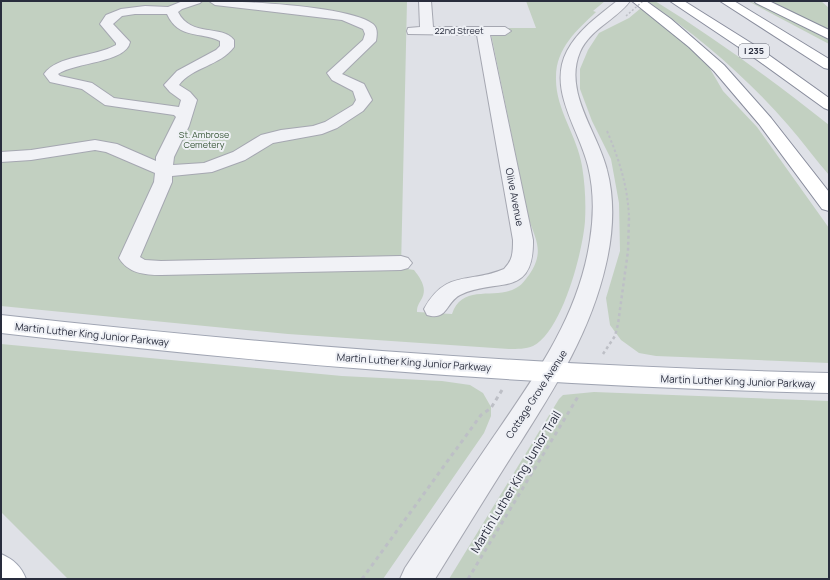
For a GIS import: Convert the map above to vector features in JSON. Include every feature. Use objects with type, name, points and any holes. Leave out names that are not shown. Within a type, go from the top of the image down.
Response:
[{"type":"main road","points":[[638,1],[671,23],[713,60],[768,125],[829,205]]},
{"type":"main road","name":"I 235","points":[[676,1],[754,52],[829,105]]},
{"type":"main road","name":"I 235","points":[[726,1],[829,65]]},
{"type":"main road","points":[[760,1],[829,35]]},
{"type":"main road","points":[[762,22],[811,42],[829,52]]},
{"type":"main road","name":"Martin Luther King Junior Parkway","points":[[1,324],[172,343],[552,371],[717,382],[829,384]]},
{"type":"main road","points":[[1,570],[10,579]]},
{"type":"street","points":[[184,117],[180,112],[171,109],[110,102],[87,86],[55,79],[51,74],[54,70],[62,66],[112,53],[122,47],[123,42],[106,24],[108,19],[114,15],[138,10],[171,11],[178,6],[196,1]]},
{"type":"street","points":[[1,156],[95,146],[111,148],[164,171],[206,168],[240,156],[267,139],[281,135],[316,131],[331,125],[358,108],[364,100],[362,91],[356,85],[341,79],[334,73],[369,41],[371,34],[369,27],[365,24],[342,16],[215,1]]},
{"type":"street","points":[[425,1],[427,31]]},
{"type":"street","name":"Cottage Grove Avenue","points":[[416,579],[552,371],[567,345],[584,304],[595,270],[602,223],[602,194],[592,150],[571,101],[568,88],[569,66],[572,56],[584,36],[622,9]]},
{"type":"street","points":[[171,11],[184,27],[204,35],[223,37],[227,40],[227,47],[222,53],[173,81],[171,84],[173,88],[186,95],[189,100],[184,117],[165,157],[164,182],[129,258],[133,263],[144,267],[161,268],[401,263]]},
{"type":"street","name":"22nd Street","points":[[413,31],[505,31]]},
{"type":"street","name":"Olive Avenue","points":[[435,309],[442,298],[454,289],[498,280],[513,274],[520,266],[523,256],[523,240],[483,31]]},
{"type":"path","points":[[622,9],[643,1]]},
{"type":"path","name":"Martin Luther King Junior Trail","points":[[468,579],[580,394]]},
{"type":"path","points":[[362,579],[481,415],[491,408]]},
{"type":"green space","name":"St. Ambrose Cemetery","points":[[1,1],[407,1],[401,268],[414,270],[423,284],[424,292],[417,312],[452,314],[457,304],[471,295],[499,293],[518,287],[525,281],[534,267],[538,254],[538,248],[529,220],[491,34],[508,34],[507,28],[536,28],[526,1],[605,1],[593,11],[596,12],[569,40],[560,57],[557,67],[556,77],[559,100],[576,144],[582,166],[585,187],[585,221],[580,251],[569,290],[553,325],[543,338],[533,346],[509,349],[288,334],[1,306]]},
{"type":"green space","points":[[655,1],[722,45],[829,125],[829,175],[773,108],[740,75],[686,29],[648,2]]},
{"type":"green space","points":[[748,1],[760,5],[829,40],[829,44]]},
{"type":"green space","points":[[769,1],[821,1],[829,8],[829,31]]},
{"type":"green space","points":[[641,8],[705,60],[723,91],[757,127],[829,228],[829,363],[656,356],[639,353],[621,340],[610,325],[606,298],[620,251],[619,203],[611,159],[592,121],[580,89],[580,69],[588,50],[599,33],[629,18]]},
{"type":"green space","points":[[1,344],[342,376],[442,381],[470,385],[483,393],[491,407],[491,416],[484,433],[383,579],[68,579],[1,512]]},
{"type":"green space","points":[[594,392],[829,401],[829,579],[449,579],[559,399],[563,395]]}]
